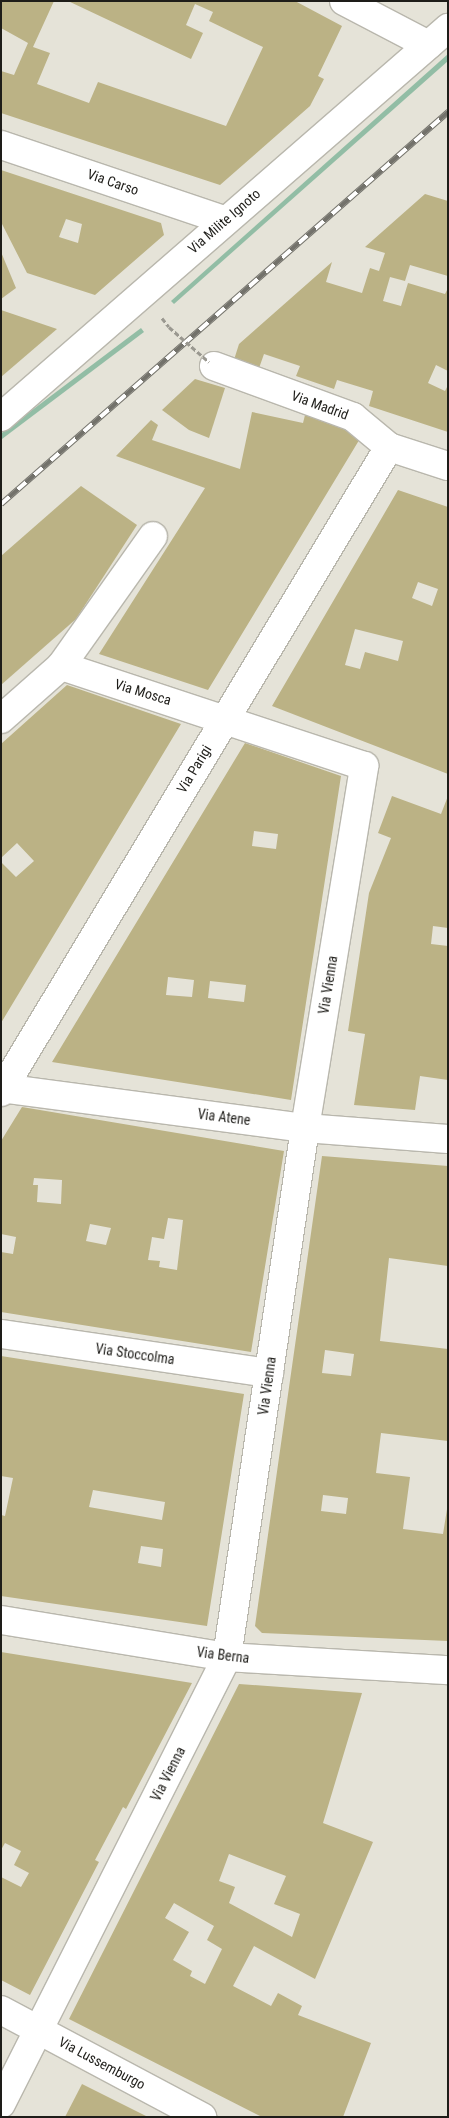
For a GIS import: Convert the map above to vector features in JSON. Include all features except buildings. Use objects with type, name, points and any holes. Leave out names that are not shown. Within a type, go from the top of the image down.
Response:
[{"type":"street","points":[[344,1],[438,36]]},
{"type":"street","name":"Via Milite Ignoto","points":[[1,417],[224,220],[438,36]]},
{"type":"street","name":"Via Carso","points":[[1,145],[224,220]]},
{"type":"street","name":"Via Madrid","points":[[212,364],[353,417],[389,446],[448,466]]},
{"type":"street","name":"Via Parigi","points":[[2,1090],[389,446]]},
{"type":"street","points":[[1,719],[61,666],[153,536]]},
{"type":"street","name":"Via Mosca","points":[[61,666],[225,718]]},
{"type":"street","name":"Via Vienna","points":[[1,2104],[227,1657],[305,1128],[364,766],[225,718]]},
{"type":"street","name":"Via Atene","points":[[2,1090],[305,1128],[448,1139]]},
{"type":"street","name":"Via Stoccolma","points":[[1,1334],[269,1373]]},
{"type":"street","name":"Via Berna","points":[[1,1620],[227,1657],[448,1670]]},
{"type":"street","name":"Via Lussemburgo","points":[[1,2010],[202,2117]]},
{"type":"path","points":[[162,318],[170,328],[212,364]]},
{"type":"green space","points":[[448,54],[448,61],[174,304],[171,301]]},
{"type":"green space","points":[[141,328],[144,332],[1,440],[1,433]]},
{"type":"railway","points":[[1,504],[448,112]]}]
